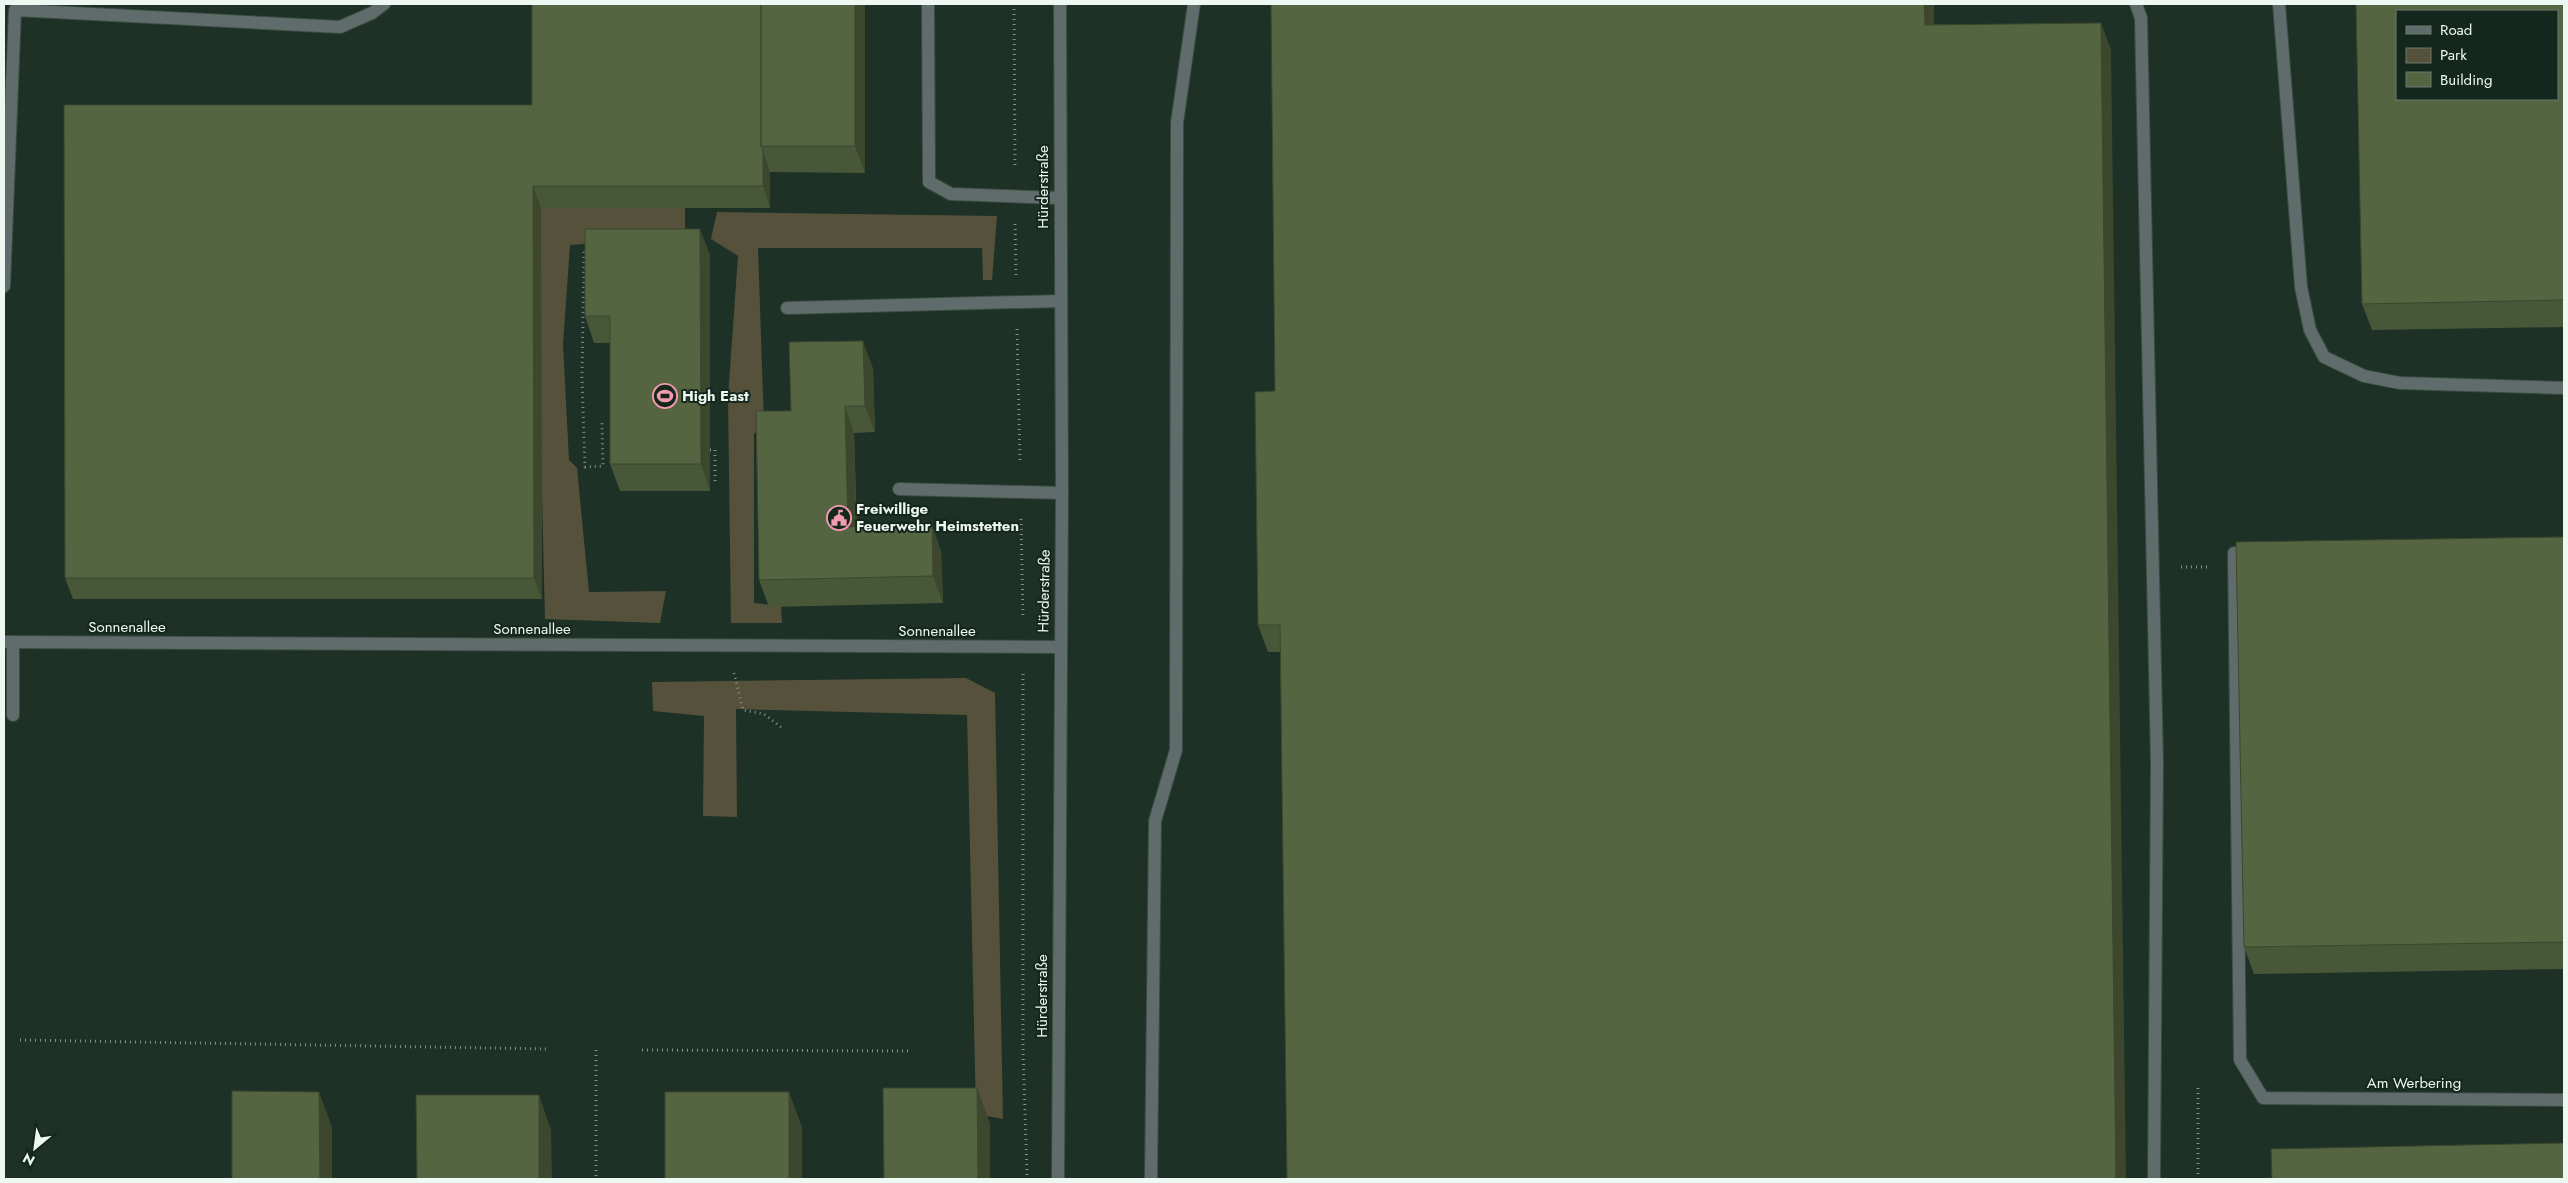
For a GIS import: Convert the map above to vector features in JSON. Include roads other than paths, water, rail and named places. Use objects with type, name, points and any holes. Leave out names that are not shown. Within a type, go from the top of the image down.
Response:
[{"type":"street","points":[[4,286],[14,10],[340,27],[372,13],[384,4]]},
{"type":"street","points":[[928,4],[929,182],[951,194],[1059,198]]},
{"type":"street","name":"Hürderstraße","points":[[1058,1179],[1059,647],[1062,493],[1059,198],[1060,4]]},
{"type":"street","points":[[1151,1179],[1155,821],[1176,750],[1177,123],[1194,4]]},
{"type":"street","points":[[2136,4],[2141,18],[2157,762],[2154,1179]]},
{"type":"street","points":[[2279,4],[2301,287],[2310,330],[2324,357],[2364,376],[2400,384],[2564,388]]},
{"type":"street","points":[[787,308],[1060,301]]},
{"type":"street","points":[[899,489],[1062,493]]},
{"type":"street","name":"Am Werbering","points":[[2263,552],[2234,553],[2240,1060],[2263,1098],[2564,1100]]},
{"type":"street","points":[[8,642],[13,715]]},
{"type":"street","name":"Sonnenallee","points":[[8,642],[1059,647]]},
{"type":"place","name":"High East","points":[[665,396]]},
{"type":"place","name":"Freiwillige Feuerwehr Heimstetten","points":[[839,518]]}]
